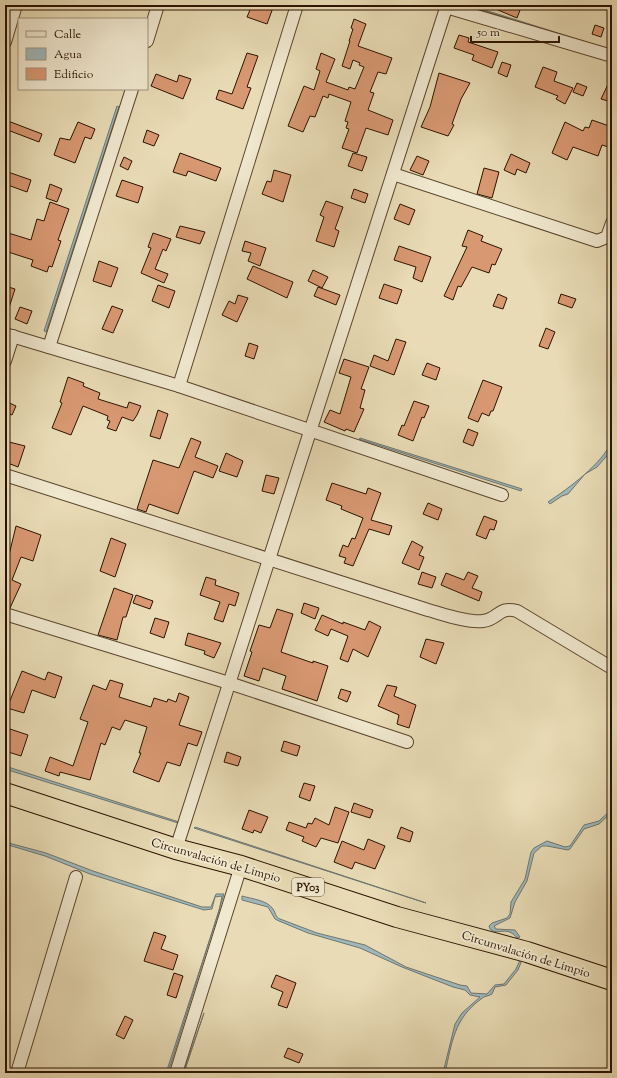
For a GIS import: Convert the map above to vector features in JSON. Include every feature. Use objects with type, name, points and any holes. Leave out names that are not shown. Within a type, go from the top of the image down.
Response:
[{"type":"highway","name":"Circunvalación de Limpio","points":[[5,793],[176,848],[241,866],[397,917],[527,952],[612,980]]},
{"type":"street","points":[[5,42],[16,5]]},
{"type":"street","points":[[148,38],[158,5]]},
{"type":"street","points":[[179,386],[297,5]]},
{"type":"street","points":[[176,848],[446,6],[612,56]]},
{"type":"street","points":[[49,347],[132,90]]},
{"type":"street","points":[[393,174],[597,241],[607,237],[612,223]]},
{"type":"street","points":[[5,361],[9,335],[179,386],[311,429],[502,495]]},
{"type":"street","points":[[5,475],[387,598],[468,620],[482,621],[492,619],[499,611],[517,611],[612,668]]},
{"type":"street","points":[[5,614],[229,683],[407,742]]},
{"type":"street","points":[[176,1073],[241,866]]},
{"type":"street","points":[[17,1073],[76,877]]},
{"type":"water","points":[[465,5],[469,5],[612,50]]},
{"type":"water","points":[[117,106],[119,107],[46,332],[44,331]]},
{"type":"water","points":[[360,438],[522,489],[521,491],[359,439]]},
{"type":"water","points":[[612,441],[612,450],[597,467],[585,474],[601,458]]},
{"type":"water","points":[[585,474],[568,494],[550,504],[548,502],[565,490]]},
{"type":"water","points":[[5,766],[179,822],[178,823],[5,769]]},
{"type":"water","points":[[612,809],[612,812],[599,824],[584,829],[570,849],[568,850],[542,846],[534,853],[527,881],[515,902],[510,918],[494,926],[496,929],[515,930],[520,937],[517,938],[510,932],[497,932],[490,929],[489,926],[492,923],[507,918],[510,914],[511,902],[525,879],[531,852],[534,848],[547,841],[565,847],[570,846],[584,825],[599,821]]},
{"type":"water","points":[[195,827],[426,903],[194,828]]},
{"type":"water","points":[[5,842],[46,853],[93,871],[202,907],[211,907],[216,894],[224,894],[220,908],[222,896],[215,897],[212,909],[204,910],[90,874],[45,856],[5,844]]},
{"type":"water","points":[[242,896],[259,900],[267,904],[273,909],[276,916],[280,919],[317,933],[365,945],[406,967],[467,986],[471,993],[487,994],[495,985],[504,984],[516,969],[520,960],[522,960],[518,970],[506,985],[495,987],[492,994],[482,998],[465,1015],[452,1041],[445,1073],[443,1073],[455,1024],[462,1013],[480,997],[470,995],[465,990],[453,987],[402,967],[360,948],[308,933],[279,921],[275,919],[268,907],[242,900]]},
{"type":"water","points":[[212,933],[168,1073],[166,1073]]},
{"type":"water","points":[[204,1013],[184,1073],[183,1073]]},
{"type":"building","points":[[252,5],[274,5],[267,24],[247,17]]},
{"type":"building","points":[[486,5],[522,5],[517,18]]},
{"type":"building","points":[[354,19],[366,24],[358,46],[392,58],[386,74],[378,72],[370,92],[374,93],[368,110],[393,120],[388,135],[366,128],[357,153],[342,148],[349,129],[346,128],[348,122],[345,121],[351,102],[329,94],[328,98],[323,96],[315,117],[310,116],[303,132],[288,126],[304,86],[314,90],[320,71],[316,69],[321,53],[335,59],[326,82],[348,90],[349,87],[355,89],[364,67],[359,65],[360,63],[353,60],[350,69],[342,66],[350,41],[353,29],[351,28]]},
{"type":"building","points":[[595,25],[604,28],[601,37],[592,34]]},
{"type":"building","points":[[459,35],[469,38],[468,42],[498,52],[492,68],[472,60],[474,55],[454,48]]},
{"type":"building","points":[[247,53],[258,56],[247,87],[251,88],[243,109],[216,99],[219,90],[232,94]]},
{"type":"building","points":[[502,62],[511,65],[507,77],[498,73]]},
{"type":"building","points":[[543,67],[557,72],[554,81],[573,88],[565,104],[556,99],[558,96],[535,87]]},
{"type":"building","points":[[439,73],[470,83],[461,99],[452,124],[454,125],[448,136],[421,127],[430,107]]},
{"type":"building","points":[[156,74],[177,82],[179,75],[191,79],[183,99],[151,86]]},
{"type":"building","points":[[612,76],[612,102],[601,99]]},
{"type":"building","points":[[577,83],[587,87],[583,96],[573,92]]},
{"type":"building","points":[[592,120],[612,127],[612,148],[602,145],[598,156],[573,147],[567,160],[552,153],[565,122],[583,131],[585,127],[589,128]]},
{"type":"building","points":[[8,121],[42,134],[39,142],[5,129]]},
{"type":"building","points":[[78,122],[95,129],[91,139],[85,137],[75,163],[54,155],[60,138],[70,140]]},
{"type":"building","points":[[147,130],[159,135],[154,146],[143,142]]},
{"type":"building","points":[[180,153],[221,168],[216,181],[188,171],[186,176],[173,172]]},
{"type":"building","points":[[353,153],[367,157],[362,171],[348,166]]},
{"type":"building","points":[[511,154],[530,163],[526,173],[517,169],[515,175],[504,170]]},
{"type":"building","points":[[417,156],[429,161],[423,175],[410,170]]},
{"type":"building","points":[[124,157],[132,161],[128,170],[120,166]]},
{"type":"building","points":[[484,168],[499,172],[492,198],[477,194]]},
{"type":"building","points":[[274,170],[291,175],[283,202],[262,194],[267,181],[271,182]]},
{"type":"building","points":[[5,171],[31,180],[27,192],[5,184]]},
{"type":"building","points":[[122,180],[143,187],[138,203],[116,196]]},
{"type":"building","points":[[50,184],[62,189],[57,202],[46,198]]},
{"type":"building","points":[[354,189],[368,194],[365,203],[351,198]]},
{"type":"building","points":[[326,201],[343,207],[335,229],[339,231],[334,247],[316,241],[324,217],[320,215]]},
{"type":"building","points":[[50,202],[69,209],[58,240],[61,241],[52,267],[49,266],[47,272],[31,266],[33,260],[5,251],[5,232],[31,240],[37,219],[44,221]]},
{"type":"building","points":[[400,204],[415,210],[409,225],[394,219]]},
{"type":"building","points":[[180,226],[205,232],[200,244],[176,237]]},
{"type":"building","points":[[468,230],[483,236],[481,241],[502,249],[495,265],[492,264],[489,273],[472,267],[461,287],[458,286],[453,300],[444,296],[467,247],[462,246]]},
{"type":"building","points":[[153,233],[171,239],[166,251],[163,249],[155,269],[168,274],[164,283],[141,273],[151,248],[148,247]]},
{"type":"building","points":[[245,241],[266,248],[260,266],[248,261],[251,253],[242,251]]},
{"type":"building","points":[[399,246],[431,257],[422,282],[413,278],[416,267],[394,260]]},
{"type":"building","points":[[99,261],[118,268],[111,287],[93,281]]},
{"type":"building","points":[[253,266],[293,282],[287,298],[247,279]]},
{"type":"building","points":[[313,270],[328,277],[322,288],[308,281]]},
{"type":"building","points":[[384,284],[402,290],[397,304],[379,298]]},
{"type":"building","points":[[158,285],[175,291],[169,308],[152,301]]},
{"type":"building","points":[[5,286],[15,289],[7,314],[5,314]]},
{"type":"building","points":[[318,287],[340,295],[336,305],[314,296]]},
{"type":"building","points":[[498,294],[507,298],[503,309],[493,306]]},
{"type":"building","points":[[561,294],[576,299],[572,308],[558,303]]},
{"type":"building","points":[[238,295],[248,298],[237,322],[222,315],[229,301],[235,304]]},
{"type":"building","points":[[112,306],[123,310],[113,333],[102,329]]},
{"type":"building","points":[[20,307],[32,311],[27,324],[15,319]]},
{"type":"building","points":[[546,328],[555,332],[548,349],[539,346]]},
{"type":"building","points":[[396,339],[406,342],[394,375],[370,366],[374,355],[388,361]]},
{"type":"building","points":[[249,343],[258,346],[254,359],[245,356]]},
{"type":"building","points":[[344,359],[369,367],[361,389],[365,390],[360,408],[364,409],[354,432],[346,429],[345,431],[324,422],[330,410],[340,414],[351,377],[339,373]]},
{"type":"building","points":[[427,363],[440,368],[436,380],[422,375]]},
{"type":"building","points":[[68,377],[84,383],[83,386],[100,393],[98,399],[127,408],[129,402],[141,406],[137,415],[133,421],[122,417],[116,431],[107,428],[110,421],[107,420],[108,416],[83,406],[71,435],[52,428],[62,403],[60,402]]},
{"type":"building","points":[[483,380],[502,387],[493,411],[491,411],[489,416],[482,413],[478,422],[468,418]]},
{"type":"building","points":[[5,401],[16,406],[12,415],[5,412]]},
{"type":"building","points":[[414,401],[429,406],[424,418],[422,417],[413,441],[398,435],[402,425],[404,426]]},
{"type":"building","points":[[158,410],[168,414],[160,439],[150,436]]},
{"type":"building","points":[[468,429],[478,433],[473,446],[463,442]]},
{"type":"building","points":[[191,438],[201,442],[195,457],[218,466],[213,478],[194,471],[178,514],[149,504],[146,512],[137,509],[153,460],[179,468]]},
{"type":"building","points":[[5,441],[25,446],[18,467],[5,462]]},
{"type":"building","points":[[226,453],[243,461],[237,477],[219,471]]},
{"type":"building","points":[[266,475],[279,478],[274,494],[262,491]]},
{"type":"building","points":[[332,483],[366,494],[368,488],[381,493],[371,520],[392,526],[389,535],[369,529],[353,566],[344,563],[346,558],[339,556],[343,545],[348,547],[352,538],[355,539],[363,518],[341,509],[342,506],[326,500]]},
{"type":"building","points":[[428,503],[442,509],[438,520],[423,514]]},
{"type":"building","points":[[484,516],[497,521],[494,530],[490,529],[486,539],[476,535]]},
{"type":"building","points":[[16,526],[41,535],[33,561],[21,557],[12,580],[21,584],[10,608],[5,607],[5,553],[9,555]]},
{"type":"building","points":[[111,538],[126,544],[115,577],[100,571]]},
{"type":"building","points":[[412,541],[423,547],[419,555],[424,557],[419,570],[402,563]]},
{"type":"building","points":[[422,572],[436,577],[432,588],[418,584]]},
{"type":"building","points":[[468,572],[478,576],[472,588],[482,592],[479,601],[441,585],[446,573],[464,580]]},
{"type":"building","points":[[206,577],[216,580],[215,585],[239,593],[235,606],[229,604],[223,622],[214,619],[220,602],[200,595]]},
{"type":"building","points":[[114,588],[133,595],[126,617],[123,617],[117,640],[98,635]]},
{"type":"building","points":[[136,595],[153,601],[150,609],[133,603]]},
{"type":"building","points":[[304,603],[319,608],[315,619],[301,613]]},
{"type":"building","points":[[277,609],[293,614],[281,652],[313,663],[313,661],[328,666],[317,701],[282,689],[286,676],[263,668],[259,681],[244,676],[252,652],[250,651],[259,625],[270,628]]},
{"type":"building","points":[[322,615],[343,624],[343,622],[365,630],[369,621],[381,627],[368,657],[353,649],[348,662],[340,659],[348,636],[331,629],[328,636],[315,630]]},
{"type":"building","points":[[155,618],[169,622],[164,638],[150,633]]},
{"type":"building","points":[[188,633],[221,643],[214,658],[204,654],[205,651],[185,645]]},
{"type":"building","points":[[426,639],[444,643],[436,664],[420,657]]},
{"type":"building","points":[[22,671],[45,680],[48,672],[62,677],[55,698],[32,690],[24,713],[7,708]]},
{"type":"building","points":[[110,680],[123,684],[119,697],[151,707],[154,698],[167,702],[168,699],[176,702],[179,693],[189,697],[179,725],[202,732],[197,746],[188,743],[180,766],[167,762],[159,782],[133,772],[141,753],[139,753],[147,727],[125,720],[120,730],[112,727],[105,745],[101,743],[90,780],[60,772],[59,776],[45,771],[50,757],[73,766],[88,722],[80,719],[93,685],[106,690]]},
{"type":"building","points":[[387,685],[397,687],[394,696],[416,705],[409,728],[397,724],[399,715],[378,706]]},
{"type":"building","points":[[341,689],[351,692],[347,702],[338,698]]},
{"type":"building","points":[[10,729],[28,735],[21,756],[5,751],[5,744]]},
{"type":"building","points":[[284,741],[300,746],[297,756],[281,751]]},
{"type":"building","points":[[227,752],[241,757],[238,766],[224,762]]},
{"type":"building","points":[[304,783],[315,786],[310,801],[299,797]]},
{"type":"building","points":[[354,803],[373,810],[370,818],[351,812]]},
{"type":"building","points":[[335,807],[349,812],[338,843],[321,838],[316,847],[302,841],[304,837],[286,830],[289,822],[306,828],[308,823],[312,824],[315,818],[329,825]]},
{"type":"building","points":[[249,810],[268,817],[261,833],[254,830],[253,833],[242,829]]},
{"type":"building","points":[[401,827],[413,832],[410,842],[397,838]]},
{"type":"building","points":[[368,839],[385,846],[375,869],[355,862],[352,869],[334,862],[342,841],[364,850]]},
{"type":"building","points":[[154,932],[166,936],[161,949],[178,955],[173,970],[144,961]]},
{"type":"building","points":[[174,973],[183,976],[176,998],[167,995]]},
{"type":"building","points":[[276,975],[296,983],[287,1008],[278,1005],[283,992],[271,987]]},
{"type":"building","points":[[125,1016],[133,1020],[124,1039],[116,1035]]},
{"type":"building","points":[[288,1048],[303,1054],[299,1063],[284,1057]]}]
